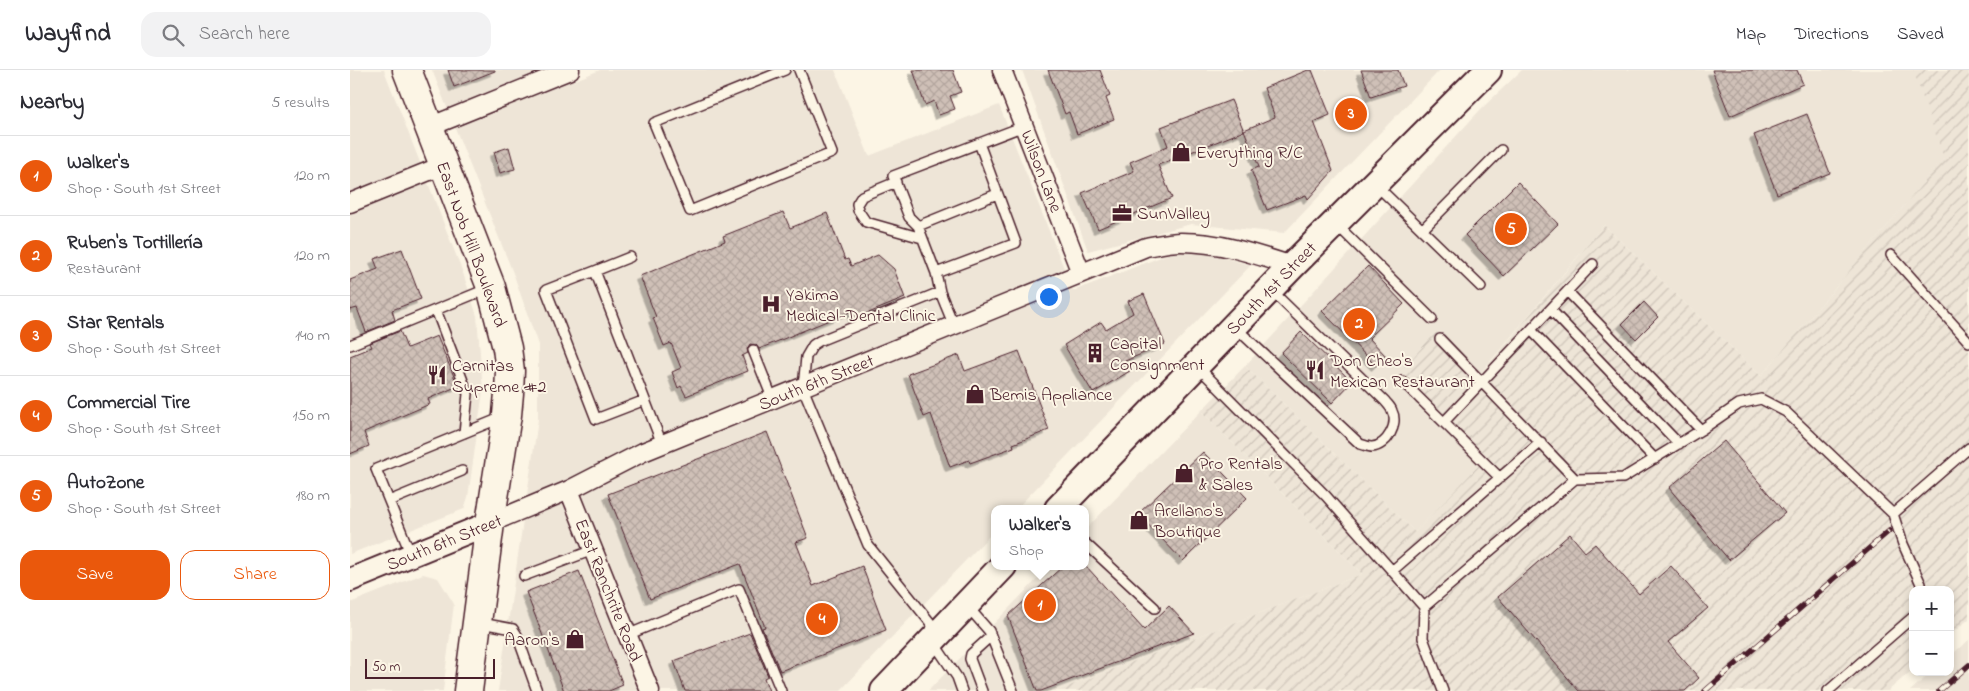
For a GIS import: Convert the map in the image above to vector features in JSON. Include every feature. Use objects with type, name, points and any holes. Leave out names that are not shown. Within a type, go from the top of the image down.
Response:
[{"type":"main road","name":"East Nob Hill Boulevard","points":[[406,70],[491,287],[507,348],[510,371],[507,415],[490,523],[468,691]]},
{"type":"main road","name":"South 1st Street","points":[[1062,505],[1292,266],[1488,70]]},
{"type":"main road","points":[[884,691],[999,570]]},
{"type":"street","points":[[429,127],[570,70]]},
{"type":"street","name":"Wilson Lane","points":[[1002,70],[1081,272]]},
{"type":"street","points":[[350,203],[444,165]]},
{"type":"street","name":"South 6th Street","points":[[350,580],[569,490],[662,444],[1146,247],[1178,242],[1210,243],[1242,250],[1292,266]]},
{"type":"street","name":"East Ranchrite Road","points":[[569,490],[650,691]]},
{"type":"lane","points":[[785,70],[654,123],[690,211],[832,153],[799,70]]},
{"type":"lane","points":[[954,326],[940,292],[936,273],[918,226],[909,217],[893,176],[1024,126]]},
{"type":"lane","points":[[936,273],[1016,243],[978,143]]},
{"type":"lane","points":[[1422,230],[1501,150]]},
{"type":"lane","points":[[896,182],[862,196],[856,204],[858,210],[866,222],[922,238]]},
{"type":"lane","points":[[1374,183],[1480,287]]},
{"type":"lane","points":[[918,226],[998,194]]},
{"type":"lane","points":[[1335,223],[1432,319]]},
{"type":"lane","points":[[1891,255],[1969,342]]},
{"type":"lane","points":[[630,257],[546,290],[596,418],[645,400]]},
{"type":"lane","points":[[1444,422],[1593,264]]},
{"type":"lane","points":[[595,271],[662,444]]},
{"type":"lane","points":[[350,345],[491,287]]},
{"type":"lane","points":[[1234,326],[1360,444],[1371,447],[1379,445],[1387,438],[1392,431],[1393,411],[1270,289]]},
{"type":"lane","points":[[940,292],[813,345],[806,357],[802,388],[868,545],[935,637],[957,677],[962,691]]},
{"type":"lane","points":[[1568,292],[1701,430]]},
{"type":"lane","points":[[436,310],[468,394],[464,433]]},
{"type":"lane","points":[[1550,310],[1679,444]]},
{"type":"lane","points":[[1532,330],[1655,459]]},
{"type":"lane","points":[[1440,339],[1575,479]]},
{"type":"lane","points":[[752,350],[773,400]]},
{"type":"lane","points":[[1196,365],[1326,496],[1424,607],[1423,638],[1443,691]]},
{"type":"lane","points":[[1402,381],[1500,478]]},
{"type":"lane","points":[[1424,607],[1575,479],[1623,478],[1739,404],[1760,398],[1786,412],[1893,514],[1921,586]]},
{"type":"lane","points":[[411,555],[376,469],[507,415]]},
{"type":"lane","points":[[1392,571],[1541,442]]},
{"type":"lane","points":[[1893,514],[1969,448]]},
{"type":"lane","points":[[390,501],[462,471]]},
{"type":"lane","points":[[1089,547],[1155,608]]},
{"type":"lane","points":[[524,576],[593,550]]},
{"type":"lane","points":[[627,635],[739,589],[781,691]]},
{"type":"lane","points":[[966,604],[989,631],[1013,691]]},
{"type":"lane","points":[[1828,691],[1909,620]]},
{"type":"lane","points":[[477,622],[513,629],[517,635],[537,691]]},
{"type":"lane","points":[[982,691],[970,659],[971,654],[991,636]]},
{"type":"shaded area","points":[[350,70],[384,70],[463,273],[477,316],[483,391],[468,497],[464,509],[350,554]]},
{"type":"shaded area","points":[[432,70],[568,70],[573,81],[600,70],[835,70],[869,156],[999,105],[1073,291],[1171,253],[1194,250],[1251,265],[1020,505],[991,505],[991,534],[840,691],[498,691],[538,420],[538,345],[515,278]]},
{"type":"shaded area","points":[[1022,70],[1440,70],[1284,233],[1191,224],[1088,251]]},
{"type":"shaded area","points":[[1522,70],[1916,70],[1946,156],[1761,376],[1604,225],[1479,375],[1436,332],[1391,381],[1479,465],[1415,532],[1245,366],[1481,109]]},
{"type":"shaded area","points":[[1913,70],[1969,70],[1969,619],[1954,632],[1954,586],[1909,586],[1909,673],[1888,691],[1056,691],[1362,574],[1201,411],[1245,366],[1415,532],[1479,465],[1391,381],[1436,332],[1480,375],[1604,225],[1761,376],[1944,158]]},
{"type":"shaded area","points":[[1201,411],[1362,574],[1056,691],[928,691],[1046,570],[1089,570],[1089,526]]},
{"type":"shaded area","points":[[423,574],[438,578],[454,604],[443,691],[350,691],[350,603]]},
{"type":"shaded area","points":[[1969,640],[1969,691],[1910,691],[1927,676],[1954,676],[1954,653]]},
{"type":"building","points":[[448,70],[495,70],[495,71],[454,87]]},
{"type":"building","points":[[913,70],[953,70],[961,92],[950,96],[955,109],[939,115],[934,101],[925,105]]},
{"type":"building","points":[[1048,70],[1100,70],[1110,96],[1106,98],[1114,119],[1077,134],[1069,112],[1065,114]]},
{"type":"building","points":[[1312,70],[1330,115],[1314,122],[1333,171],[1308,199],[1306,195],[1267,210],[1251,170],[1259,167],[1244,130],[1275,117],[1264,88]]},
{"type":"building","points":[[1361,70],[1398,70],[1404,86],[1371,97]]},
{"type":"building","points":[[1712,70],[1797,70],[1803,84],[1730,116]]},
{"type":"building","points":[[1231,100],[1244,131],[1158,165],[1172,198],[1098,229],[1082,193],[1134,171],[1130,162],[1168,146],[1161,127]]},
{"type":"building","points":[[1807,114],[1830,173],[1777,194],[1754,135]]},
{"type":"building","points":[[509,147],[515,169],[500,173],[494,152]]},
{"type":"building","points":[[1518,182],[1558,224],[1504,276],[1465,235]]},
{"type":"building","name":"Yakima Medical-Dental Clinic","points":[[783,212],[790,228],[827,213],[845,260],[848,259],[851,266],[878,255],[894,269],[905,298],[854,319],[851,311],[759,349],[756,345],[750,344],[747,349],[748,353],[742,356],[748,371],[686,396],[681,386],[678,388],[672,372],[681,368],[671,343],[664,346],[653,318],[656,317],[640,276],[725,241],[723,236]]},
{"type":"building","points":[[402,249],[421,299],[392,310],[395,320],[366,332],[357,308],[350,310],[350,280],[378,269],[374,259]]},
{"type":"building","points":[[1368,266],[1404,304],[1369,338],[1386,356],[1376,366],[1322,311]]},
{"type":"building","points":[[1144,294],[1165,344],[1125,361],[1130,371],[1093,393],[1064,345],[1101,322],[1106,329],[1133,313],[1128,301]]},
{"type":"building","points":[[1644,302],[1658,317],[1636,339],[1622,324]]},
{"type":"building","points":[[400,331],[407,348],[437,336],[458,386],[428,399],[430,404],[364,432],[369,446],[350,454],[350,356],[372,347],[370,343]]},
{"type":"building","points":[[1301,332],[1352,382],[1332,403],[1281,353]]},
{"type":"building","name":"Bemis Appliance","points":[[1019,351],[1049,430],[1013,444],[1014,447],[970,463],[969,460],[950,467],[931,414],[924,417],[908,374],[959,355],[965,371]]},
{"type":"building","points":[[767,432],[808,538],[796,542],[813,586],[862,566],[886,630],[780,671],[762,628],[765,627],[740,564],[650,599],[608,494]]},
{"type":"building","points":[[1724,441],[1785,513],[1729,560],[1669,488]]},
{"type":"building","points":[[1203,452],[1247,498],[1183,561],[1138,514]]},
{"type":"building","points":[[1570,534],[1585,552],[1595,544],[1639,594],[1671,566],[1708,608],[1668,642],[1699,678],[1685,691],[1579,691],[1498,597]]},
{"type":"building","points":[[1089,569],[1144,630],[1169,606],[1194,633],[1037,691],[1008,616],[1059,570]]},
{"type":"building","name":"Aaron's","points":[[579,571],[623,685],[609,691],[564,691],[526,592]]},
{"type":"building","points":[[750,633],[768,676],[764,678],[769,691],[685,691],[674,661]]},
{"type":"railway","points":[[1705,691],[1889,531]]},
{"type":"railway","points":[[1939,691],[1969,665]]},
{"type":"place","name":"Star Rentals","points":[[1351,114]]},
{"type":"place","name":"Everything R/C","points":[[1181,152]]},
{"type":"place","name":"SunValley","points":[[1122,213]]},
{"type":"place","name":"AutoZone","points":[[1511,229]]},
{"type":"place","name":"Yakima Medical-Dental Clinic","points":[[771,304]]},
{"type":"place","name":"Ruben's Tortillería","points":[[1359,324]]},
{"type":"place","name":"Capital Consignment","points":[[1095,353]]},
{"type":"place","name":"Don Cheo's Mexican Restaurant","points":[[1315,370]]},
{"type":"place","name":"Carnitas Supreme #2","points":[[437,375]]},
{"type":"place","name":"Bemis Appliance","points":[[975,394]]},
{"type":"place","name":"Pro Rentals & Sales","points":[[1184,473]]},
{"type":"place","name":"Arellano's Boutique","points":[[1139,520]]},
{"type":"place","name":"Walker's","points":[[1040,605]]},
{"type":"place","name":"Commercial Tire","points":[[822,619]]},
{"type":"place","name":"Aaron's","points":[[575,639]]}]
